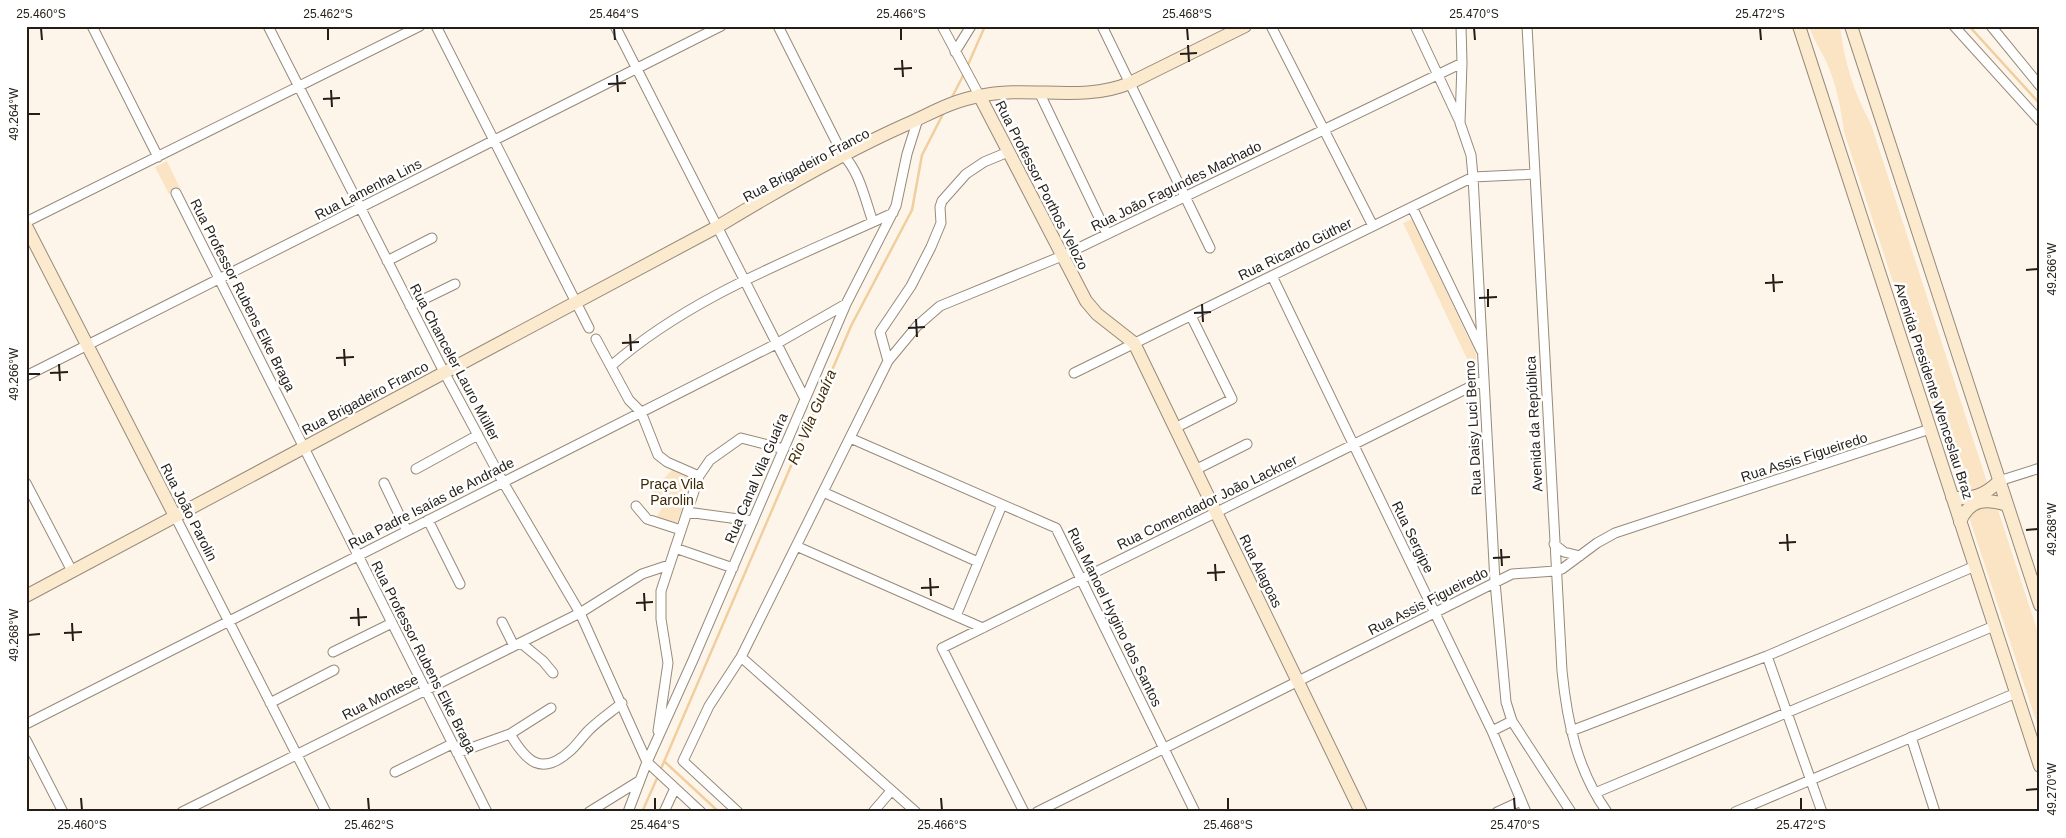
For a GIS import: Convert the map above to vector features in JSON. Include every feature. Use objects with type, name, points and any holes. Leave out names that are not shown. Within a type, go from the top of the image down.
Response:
[{"type":"main road","name":"Rua Brigadeiro Franco","points":[[26,596],[717,226],[765,206],[846,158],[881,143],[912,122],[935,110],[958,101],[1003,92],[1094,92],[1114,89],[1130,83],[1245,26]]},
{"type":"main road","name":"Avenida Presidente Wenceslau Braz","points":[[1799,26],[2040,766]]},
{"type":"main road","points":[[1851,26],[2007,505],[2036,579],[2040,605]]},
{"type":"main road","name":"Rua Professor Porthos Velozo","points":[[979,96],[1080,291],[1092,308],[1134,344]]},
{"type":"main road","name":"Rua João Parolin","points":[[26,226],[175,516]]},
{"type":"main road","name":"Rua Alagoas","points":[[1134,344],[1361,812]]},
{"type":"main road","points":[[1952,497],[1960,499],[1978,496],[1993,488],[1999,481]]},
{"type":"main road","points":[[1960,522],[1969,506],[1979,502],[1988,500],[2007,505]]},
{"type":"street","points":[[92,26],[158,157]]},
{"type":"street","name":"Rua Chanceler Lauro Müller","points":[[268,26],[444,372],[503,482],[580,613],[647,762]]},
{"type":"street","points":[[26,222],[420,26]]},
{"type":"street","points":[[436,26],[589,328]]},
{"type":"street","points":[[615,26],[805,400]]},
{"type":"street","name":"Rua Lamenha Lins","points":[[26,376],[721,26]]},
{"type":"street","points":[[778,26],[858,179],[872,222]]},
{"type":"street","name":"Rua Professor Porthos Velozo","points":[[942,26],[979,96]]},
{"type":"street","points":[[955,52],[971,26]]},
{"type":"street","points":[[1271,26],[1372,226]]},
{"type":"street","points":[[1415,26],[1460,123]]},
{"type":"street","name":"Rua Daisy Luci Berno","points":[[1461,26],[1460,123],[1468,147],[1474,177],[1484,380],[1504,688],[1512,721],[1571,812]]},
{"type":"street","name":"Avenida da República","points":[[1527,26],[1555,571],[1562,671],[1571,730],[1582,764],[1595,793],[1607,812]]},
{"type":"street","points":[[1954,26],[2040,121]]},
{"type":"street","points":[[1991,26],[2040,86]]},
{"type":"street","points":[[1103,27],[1210,248]]},
{"type":"street","name":"Rua João Fagundes Machado","points":[[888,361],[917,326],[940,306],[1062,256],[1462,63]]},
{"type":"street","points":[[1039,92],[1108,234]]},
{"type":"street","name":"Rua Canal Vila Guaíra","points":[[628,812],[656,741],[846,304],[898,201],[912,122]]},
{"type":"street","points":[[738,812],[683,761],[709,706],[741,657],[888,361],[880,332],[911,286],[931,247],[941,223],[940,207],[942,201],[966,174],[984,162],[1008,152]]},
{"type":"street","name":"Rua Ricardo Güther","points":[[1074,373],[1474,177],[1535,174]]},
{"type":"street","name":"Rua Professor Rubens Elke Braga","points":[[176,193],[487,812]]},
{"type":"street","points":[[1412,207],[1483,355]]},
{"type":"street","points":[[611,366],[639,341],[666,323],[744,280],[893,213]]},
{"type":"street","points":[[387,261],[432,238]]},
{"type":"street","name":"Rua Sergipe","points":[[1272,276],[1492,731],[1526,812]]},
{"type":"street","points":[[410,306],[454,284]]},
{"type":"street","name":"Rua Padre Isaías de Andrade","points":[[26,724],[776,344],[846,304]]},
{"type":"street","points":[[1175,428],[1232,399],[1191,316]]},
{"type":"street","points":[[596,339],[629,400],[641,412],[656,451],[661,458],[699,476]]},
{"type":"street","name":"Rua Comendador João Lackner","points":[[1024,812],[942,648],[1484,380]]},
{"type":"street","name":"Rua Assis Figueiredo","points":[[1037,812],[1496,582],[1517,573],[1555,571],[1566,566],[1601,540],[1620,532],[1930,429]]},
{"type":"street","points":[[416,469],[478,435]]},
{"type":"street","points":[[656,741],[668,663],[660,600],[680,530],[699,476],[710,460],[740,438],[784,449]]},
{"type":"street","name":"Rua Manoel Hygino dos Santos","points":[[850,438],[1056,528],[1193,811]]},
{"type":"street","points":[[1195,470],[1247,444]]},
{"type":"street","points":[[1999,481],[2040,468]]},
{"type":"street","points":[[26,483],[72,571]]},
{"type":"street","points":[[384,483],[407,531]]},
{"type":"street","points":[[822,492],[978,562]]},
{"type":"street","points":[[956,616],[1002,505]]},
{"type":"street","points":[[636,506],[647,519],[680,530]]},
{"type":"street","points":[[687,512],[753,521]]},
{"type":"street","name":"Rua João Parolin","points":[[175,516],[326,812]]},
{"type":"street","points":[[428,520],[460,584]]},
{"type":"street","points":[[1554,544],[1564,552],[1580,556]]},
{"type":"street","points":[[796,546],[983,628]]},
{"type":"street","points":[[675,548],[732,568]]},
{"type":"street","name":"Rua Montese","points":[[182,812],[196,809],[296,755],[580,613],[642,574],[669,565]]},
{"type":"street","points":[[1571,730],[1767,656],[1975,566]]},
{"type":"street","points":[[502,622],[517,644],[544,660],[553,673]]},
{"type":"street","points":[[333,652],[392,623]]},
{"type":"street","points":[[1595,793],[1994,626]]},
{"type":"street","points":[[1767,656],[1822,812]]},
{"type":"street","points":[[741,657],[916,812]]},
{"type":"street","points":[[270,703],[334,670]]},
{"type":"street","points":[[1735,812],[2016,693]]},
{"type":"street","points":[[510,734],[520,750],[531,761],[544,764],[570,752],[588,730],[622,703]]},
{"type":"street","points":[[457,753],[510,734],[551,708]]},
{"type":"street","points":[[1492,731],[1512,721]]},
{"type":"street","points":[[1911,737],[1935,812]]},
{"type":"street","points":[[26,740],[63,812]]},
{"type":"street","points":[[395,772],[452,744]]},
{"type":"street","points":[[647,762],[701,812]]},
{"type":"street","points":[[589,812],[639,781]]},
{"type":"street","points":[[664,812],[674,788]]},
{"type":"street","points":[[873,812],[892,791]]},
{"type":"street","points":[[1497,812],[1521,800]]},
{"type":"green space","points":[[1809,26],[1840,26],[1844,52],[1851,76],[1871,124],[1987,482],[1983,488],[1964,493],[1961,491],[1844,132],[1833,78]]},
{"type":"green space","points":[[167,161],[180,188],[169,194],[155,167]]},
{"type":"green space","points":[[1412,219],[1476,354],[1476,378],[1403,223]]},
{"type":"green space","name":"Praça Vila Parolin","points":[[673,469],[694,478],[676,525],[656,518],[663,506],[649,499],[662,480]]},
{"type":"green space","points":[[1990,505],[1997,507],[2040,639],[2040,733],[1969,517],[1972,510]]},
{"type":"waterway","name":"Rio Vila Guaíra","points":[[967,67],[985,26]]},
{"type":"waterway","points":[[1969,26],[2040,104]]},
{"type":"waterway","name":"Rio Vila Guaíra","points":[[951,99],[965,72]]},
{"type":"waterway","name":"Rio Vila Guaíra","points":[[660,771],[851,326],[912,210],[922,155],[944,112]]},
{"type":"waterway","points":[[665,762],[719,812]]},
{"type":"waterway","name":"Rio Vila Guaíra","points":[[642,812],[658,776]]}]
